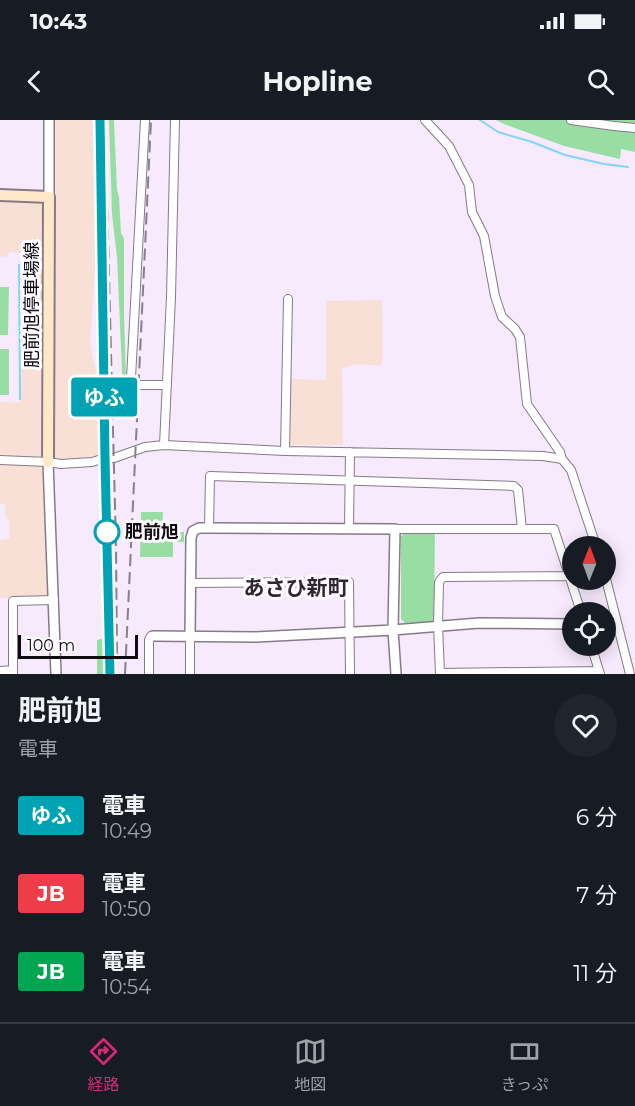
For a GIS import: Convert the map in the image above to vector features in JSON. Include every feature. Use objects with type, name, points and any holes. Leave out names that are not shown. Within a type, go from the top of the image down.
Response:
[{"type":"main road","points":[[0,195],[49,197]]},
{"type":"main road","name":"肥前旭停車場線","points":[[48,462],[49,197]]},
{"type":"street","points":[[48,120],[49,197]]},
{"type":"street","points":[[145,120],[131,378],[139,386],[166,385]]},
{"type":"street","points":[[164,445],[171,297],[175,120]]},
{"type":"street","points":[[425,120],[449,146],[469,185],[472,212],[484,236],[495,296],[502,317],[520,337],[527,404],[572,471],[593,536]]},
{"type":"street","points":[[571,120],[635,128]]},
{"type":"street","points":[[285,450],[288,299]]},
{"type":"street","points":[[0,460],[60,464],[92,462],[114,458],[145,447],[164,445],[543,456],[562,459]]},
{"type":"street","points":[[349,528],[350,452]]},
{"type":"street","points":[[48,462],[56,674]]},
{"type":"street","points":[[209,528],[210,476],[514,486],[518,490],[522,529]]},
{"type":"street","points":[[190,674],[191,538],[193,531],[199,528],[554,529],[562,554]]},
{"type":"street","points":[[395,529],[393,630],[396,674]]},
{"type":"street","points":[[562,576],[443,577],[439,582],[440,674],[599,673],[594,656]]},
{"type":"street","points":[[191,584],[349,582],[350,674]]},
{"type":"street","points":[[0,671],[13,672],[13,601],[54,600]]},
{"type":"street","points":[[149,674],[151,636],[256,637],[349,633],[479,623],[562,624]]},
{"type":"street","points":[[616,624],[630,674]]},
{"type":"shaded area","points":[[52,120],[92,120],[95,147],[96,255],[90,343],[100,393],[102,456],[63,461],[51,459]]},
{"type":"shaded area","points":[[0,199],[37,201],[43,206],[43,458],[0,458],[0,402],[20,403],[22,253],[10,252],[7,257],[0,256]]},
{"type":"shaded area","points":[[382,300],[383,358],[381,366],[358,364],[342,368],[343,445],[289,445],[290,379],[326,380],[326,301]]},
{"type":"shaded area","points":[[0,463],[43,464],[48,597],[0,598],[0,540],[10,538],[5,504],[0,504]]},
{"type":"green space","points":[[109,120],[114,120],[117,190],[121,233],[124,238],[127,411],[124,416],[117,257],[112,214]]},
{"type":"green space","points":[[496,120],[635,120],[635,152],[621,149],[620,159],[564,146]]},
{"type":"green space","points":[[0,287],[9,287],[8,335],[0,335]]},
{"type":"green space","points":[[0,349],[9,349],[9,395],[0,395]]},
{"type":"green space","points":[[141,512],[163,512],[162,532],[184,532],[184,542],[173,542],[173,557],[140,557]]},
{"type":"green space","points":[[405,533],[435,533],[434,619],[431,622],[405,623],[401,619],[401,536]]},
{"type":"green space","points":[[104,638],[105,674],[97,674],[97,640]]},
{"type":"waterway","points":[[480,120],[498,132],[565,155],[628,167]]},
{"type":"waterway","points":[[19,265],[20,399]]},
{"type":"railway","points":[[105,120],[117,660]]},
{"type":"railway","points":[[125,674],[151,120]]},
{"type":"railway","points":[[105,428],[108,572]]},
{"type":"railway","points":[[109,647],[110,674]]},
{"type":"train","name":"ゆふ","points":[[100,120],[110,674]]},
{"type":"place","name":"肥前旭","points":[[107,532]]},
{"type":"district","name":"あさひ新町","points":[[296,587]]}]
